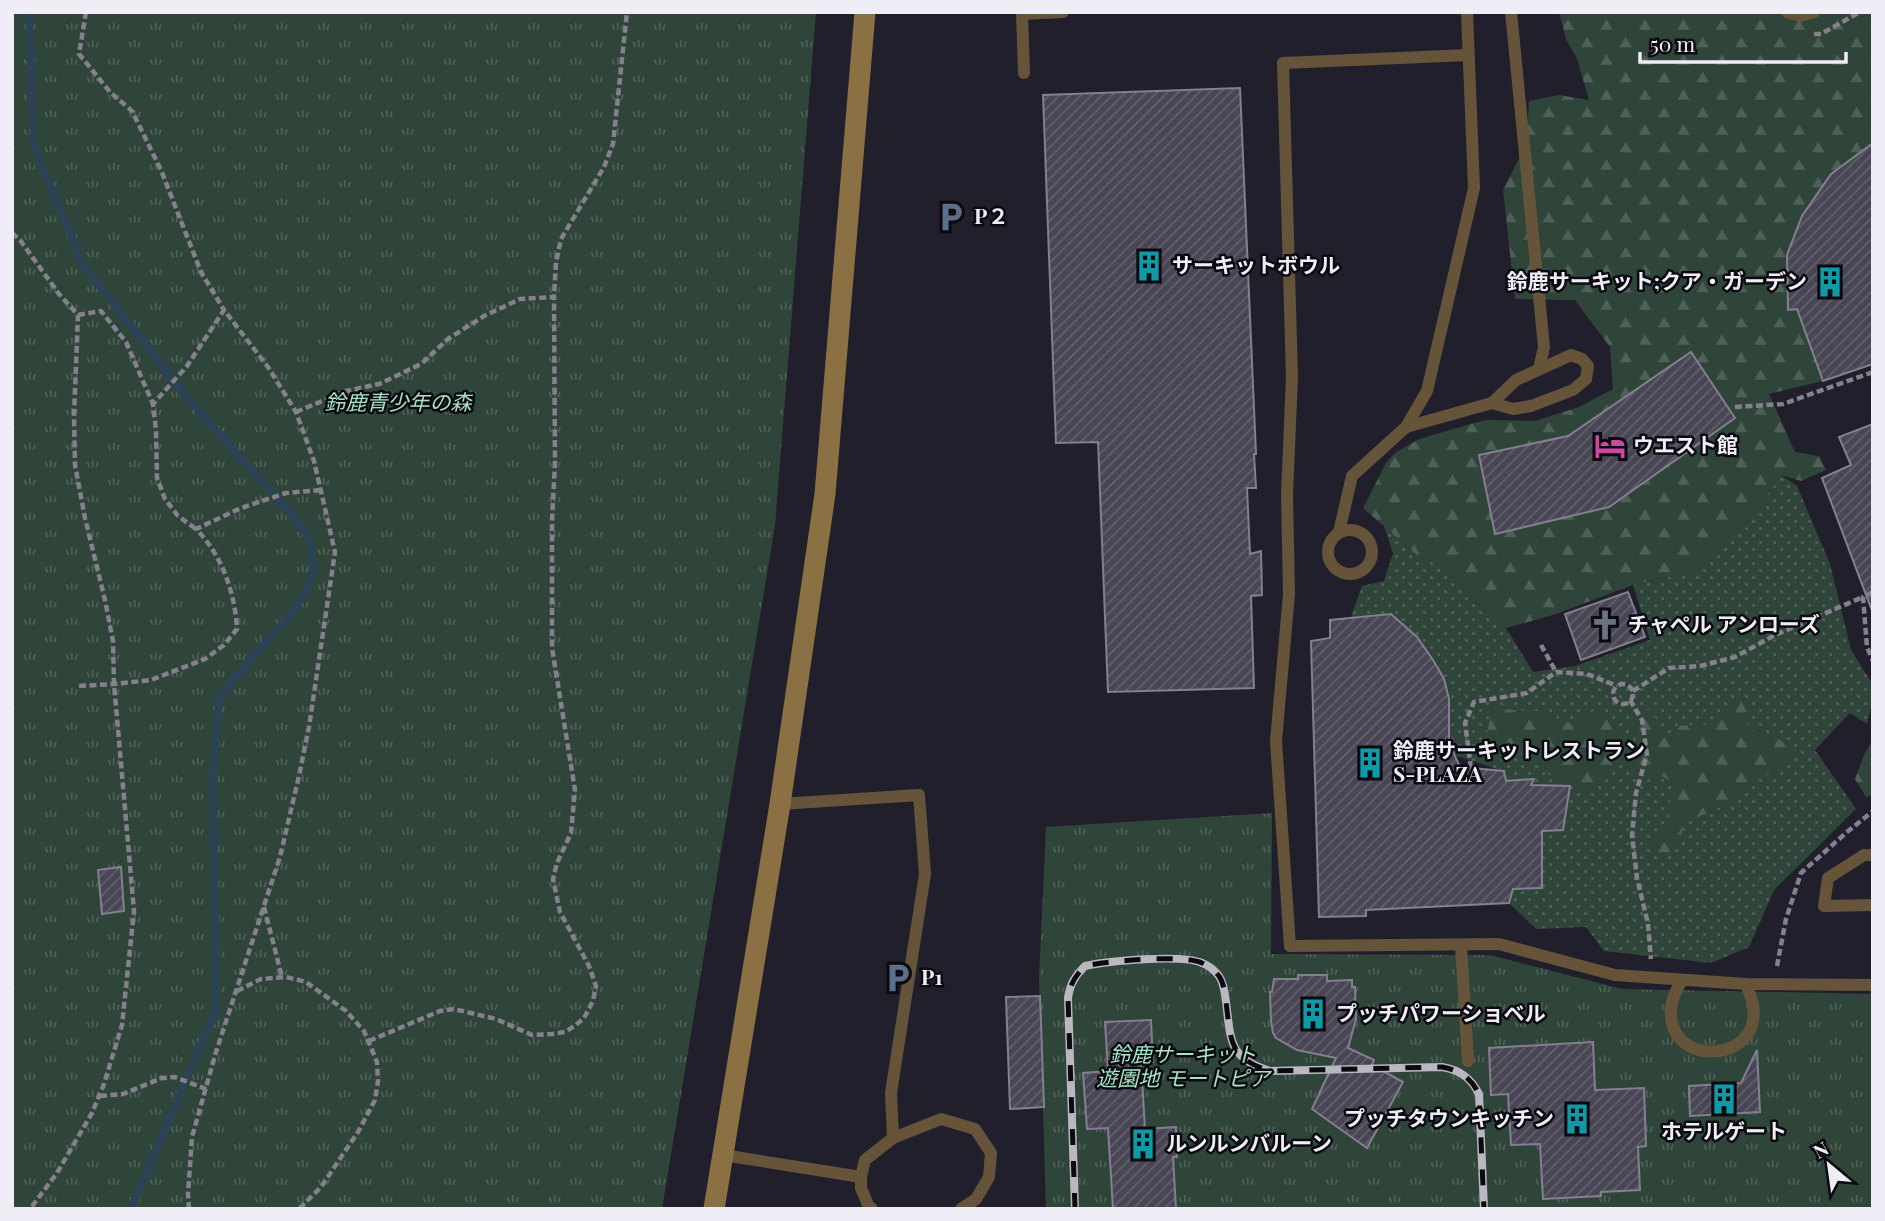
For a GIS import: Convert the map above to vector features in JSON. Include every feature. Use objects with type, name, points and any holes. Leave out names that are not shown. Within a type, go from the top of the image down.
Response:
[{"type":"street","points":[[714,1209],[780,804],[825,494],[865,12]]},
{"type":"lane","points":[[1024,73],[1022,14],[1063,12]]},
{"type":"lane","points":[[1339,532],[1352,476],[1406,427],[1427,391],[1474,188],[1467,12]]},
{"type":"lane","points":[[1511,12],[1544,347],[1539,369]]},
{"type":"lane","points":[[1787,12],[1800,16],[1814,12]]},
{"type":"lane","points":[[1468,55],[1283,63],[1292,377],[1287,494],[1289,594],[1276,741],[1290,946],[1499,944],[1615,975],[1746,984],[1873,985]]},
{"type":"lane","points":[[1406,427],[1492,403],[1516,380],[1571,355],[1582,359],[1588,366],[1586,379],[1573,390],[1531,406],[1513,409],[1492,403]]},
{"type":"lane","points":[[780,804],[919,795],[925,874],[891,1093],[893,1138]]},
{"type":"lane","points":[[1873,855],[1864,855],[1828,878],[1824,906],[1873,905]]},
{"type":"lane","points":[[1461,945],[1468,1061]]},
{"type":"lane","points":[[1682,980],[1673,996],[1672,1024],[1679,1037],[1690,1046],[1703,1052],[1716,1053],[1740,1042],[1749,1031],[1753,1005],[1746,984]]},
{"type":"lane","points":[[872,1209],[861,1188],[865,1160],[893,1138],[941,1119],[975,1129],[991,1153],[989,1177],[976,1199],[961,1209]]},
{"type":"lane","points":[[723,1155],[861,1177]]},
{"type":"path","points":[[86,12],[79,54],[110,92],[132,111],[161,170],[201,272],[224,310],[268,367],[296,412],[314,461],[335,552],[306,740],[280,857],[216,1052],[192,1137],[189,1209]]},
{"type":"path","points":[[369,1041],[440,1011],[454,1009],[495,1020],[532,1035],[565,1032],[584,1018],[593,1001],[596,986],[589,966],[560,912],[553,879],[557,863],[571,833],[575,790],[552,648],[554,297],[556,262],[561,239],[604,167],[613,144],[627,12]]},
{"type":"path","points":[[12,233],[78,315],[75,465],[113,641],[114,684],[135,911],[122,1025],[104,1084],[79,1136],[57,1173],[30,1209]]},
{"type":"path","points":[[296,412],[346,391],[379,384],[421,363],[448,339],[484,316],[520,299],[554,297]]},
{"type":"path","points":[[153,404],[187,366],[224,310]]},
{"type":"path","points":[[78,315],[101,311],[126,342],[153,404],[157,478],[165,499],[178,516],[209,542],[225,575],[236,608],[237,629],[224,645],[205,659],[151,680],[79,686]]},
{"type":"path","points":[[1735,407],[1783,404],[1873,372]]},
{"type":"path","points":[[196,529],[241,508],[286,493],[321,490]]},
{"type":"path","points":[[1617,686],[1613,694],[1616,701],[1625,704],[1630,700],[1633,691],[1669,668],[1700,666],[1735,657],[1775,635],[1873,592]]},
{"type":"path","points":[[1863,597],[1867,647],[1873,662]]},
{"type":"path","points":[[1541,645],[1556,672]]},
{"type":"path","points":[[1471,768],[1465,723],[1474,702],[1527,693],[1556,672],[1587,674],[1617,686],[1626,684],[1633,691]]},
{"type":"path","points":[[1630,700],[1643,720],[1647,754],[1636,793],[1632,835],[1637,878],[1648,924],[1650,977]]},
{"type":"path","points":[[264,906],[282,977]]},
{"type":"path","points":[[236,991],[261,978],[282,977],[306,982],[345,1011],[363,1031],[377,1062],[378,1081],[374,1100],[358,1132],[321,1188],[299,1209]]},
{"type":"path","points":[[99,1096],[123,1094],[162,1078],[175,1077],[206,1089]]},
{"type":"green space","name":"鈴鹿青少年の森","points":[[12,12],[816,12],[775,525],[662,1209],[12,1209]]},
{"type":"green space","points":[[1559,12],[1873,12],[1873,152],[1863,150],[1831,174],[1802,216],[1787,255],[1788,310],[1797,309],[1823,381],[1769,394],[1795,452],[1819,456],[1826,470],[1801,481],[1781,475],[1749,519],[1690,572],[1633,585],[1556,614],[1506,628],[1479,605],[1448,570],[1417,555],[1363,508],[1386,463],[1395,453],[1419,439],[1485,420],[1535,421],[1579,407],[1613,389],[1610,347],[1575,300],[1515,299],[1503,190],[1527,143],[1529,101],[1559,95],[1589,100]]},
{"type":"green space","points":[[1781,475],[1797,486],[1830,564],[1851,650],[1873,685],[1867,724],[1850,713],[1815,750],[1856,809],[1774,890],[1749,947],[1711,963],[1604,951],[1586,927],[1536,929],[1509,903],[1513,889],[1542,888],[1542,831],[1563,830],[1570,786],[1531,785],[1533,779],[1506,781],[1503,771],[1454,755],[1450,735],[1449,700],[1442,675],[1420,642],[1392,614],[1384,615],[1370,632],[1345,633],[1362,586],[1384,581],[1393,553],[1384,526],[1417,555],[1448,570],[1479,605],[1506,628],[1533,672],[1575,666],[1650,640],[1633,585],[1690,572],[1749,519]]},
{"type":"green space","points":[[1741,697],[1755,708],[1745,729],[1774,737],[1800,753],[1776,772],[1756,776],[1742,795],[1711,812],[1683,822],[1680,845],[1663,859],[1650,848],[1667,818],[1673,783],[1662,776],[1650,778],[1633,769],[1632,765],[1641,747],[1627,724],[1650,709],[1667,737],[1676,726],[1717,724]]},
{"type":"green space","points":[[1492,709],[1537,711],[1569,723],[1593,710],[1624,730],[1614,765],[1586,794],[1546,773],[1534,753],[1471,754],[1487,733]]},
{"type":"green space","points":[[1873,739],[1873,795],[1866,797],[1855,779]]},
{"type":"green space","name":"鈴鹿サーキット 遊園地 モートピア","points":[[1272,813],[1271,954],[1490,955],[1622,989],[1873,994],[1873,1209],[1046,1209],[1039,978],[1046,827]]},
{"type":"building","name":"サーキットボウル","points":[[1240,88],[1256,454],[1256,488],[1247,488],[1250,554],[1261,551],[1262,595],[1251,596],[1254,688],[1108,692],[1098,442],[1056,443],[1043,95]]},
{"type":"building","name":"鈴鹿サーキット;クア・ガーデン","points":[[1873,143],[1873,364],[1823,381],[1797,309],[1788,310],[1787,255],[1802,216],[1831,174]]},
{"type":"building","name":"ウエスト館","points":[[1691,352],[1735,418],[1609,507],[1495,534],[1479,455],[1568,436]]},
{"type":"building","points":[[1873,424],[1871,608],[1822,478],[1851,465],[1839,437]]},
{"type":"building","name":"チャペル アンローズ","points":[[1628,592],[1645,637],[1581,660],[1565,614]]},
{"type":"building","name":"鈴鹿サーキットレストラン S-PLAZA","points":[[1391,614],[1417,637],[1444,679],[1449,699],[1449,743],[1460,767],[1504,771],[1506,781],[1534,779],[1531,785],[1570,786],[1563,830],[1542,831],[1542,888],[1513,889],[1509,903],[1366,910],[1366,916],[1319,917],[1311,641],[1330,638],[1330,620]]},
{"type":"building","points":[[121,867],[124,911],[102,914],[98,870]]},
{"type":"building","points":[[1298,975],[1327,975],[1327,981],[1352,980],[1352,987],[1355,987],[1356,1019],[1348,1048],[1374,1060],[1372,1065],[1403,1082],[1367,1148],[1312,1109],[1336,1058],[1297,1050],[1276,1038],[1273,1033],[1270,992],[1274,979],[1298,979]]},
{"type":"building","points":[[1040,996],[1044,1107],[1010,1109],[1006,997]]},
{"type":"building","points":[[1151,1020],[1153,1062],[1141,1063],[1145,1129],[1176,1127],[1177,1157],[1173,1157],[1176,1209],[1113,1209],[1108,1128],[1087,1129],[1083,1073],[1108,1071],[1105,1022]]},
{"type":"building","name":"プッチタウンキッチン","points":[[1593,1042],[1595,1090],[1644,1088],[1646,1146],[1638,1147],[1640,1190],[1601,1192],[1601,1196],[1543,1199],[1540,1144],[1511,1145],[1508,1094],[1491,1095],[1489,1048]]},
{"type":"building","name":"ホテルゲート","points":[[1757,1050],[1760,1112],[1690,1116],[1689,1086],[1741,1083]]},
{"type":"waterway","points":[[29,12],[34,146],[82,263],[183,393],[304,529],[312,548],[314,570],[293,612],[230,683],[219,700],[213,772],[216,1009],[131,1209]]},
{"type":"railway","points":[[1075,1209],[1068,998],[1070,988],[1085,966],[1127,960],[1162,959],[1192,960],[1202,963],[1217,974],[1224,989],[1234,1046],[1246,1060],[1256,1066],[1270,1071],[1442,1067],[1464,1076],[1479,1094],[1484,1209]]},
{"type":"place","name":"P２","points":[[951,217]]},
{"type":"place","name":"サーキットボウル","points":[[1149,266]]},
{"type":"place","name":"鈴鹿サーキット;クア・ガーデン","points":[[1830,282]]},
{"type":"place","name":"ウエスト館","points":[[1610,446]]},
{"type":"place","name":"チャペル アンローズ","points":[[1605,625]]},
{"type":"place","name":"鈴鹿サーキットレストラン S-PLAZA","points":[[1370,763]]},
{"type":"place","name":"P1","points":[[898,978]]},
{"type":"place","name":"プッチパワーショベル","points":[[1313,1014]]},
{"type":"place","name":"ホテルゲート","points":[[1724,1099]]},
{"type":"place","name":"プッチタウンキッチン","points":[[1577,1119]]},
{"type":"place","name":"ルンルンバルーン","points":[[1143,1144]]}]
